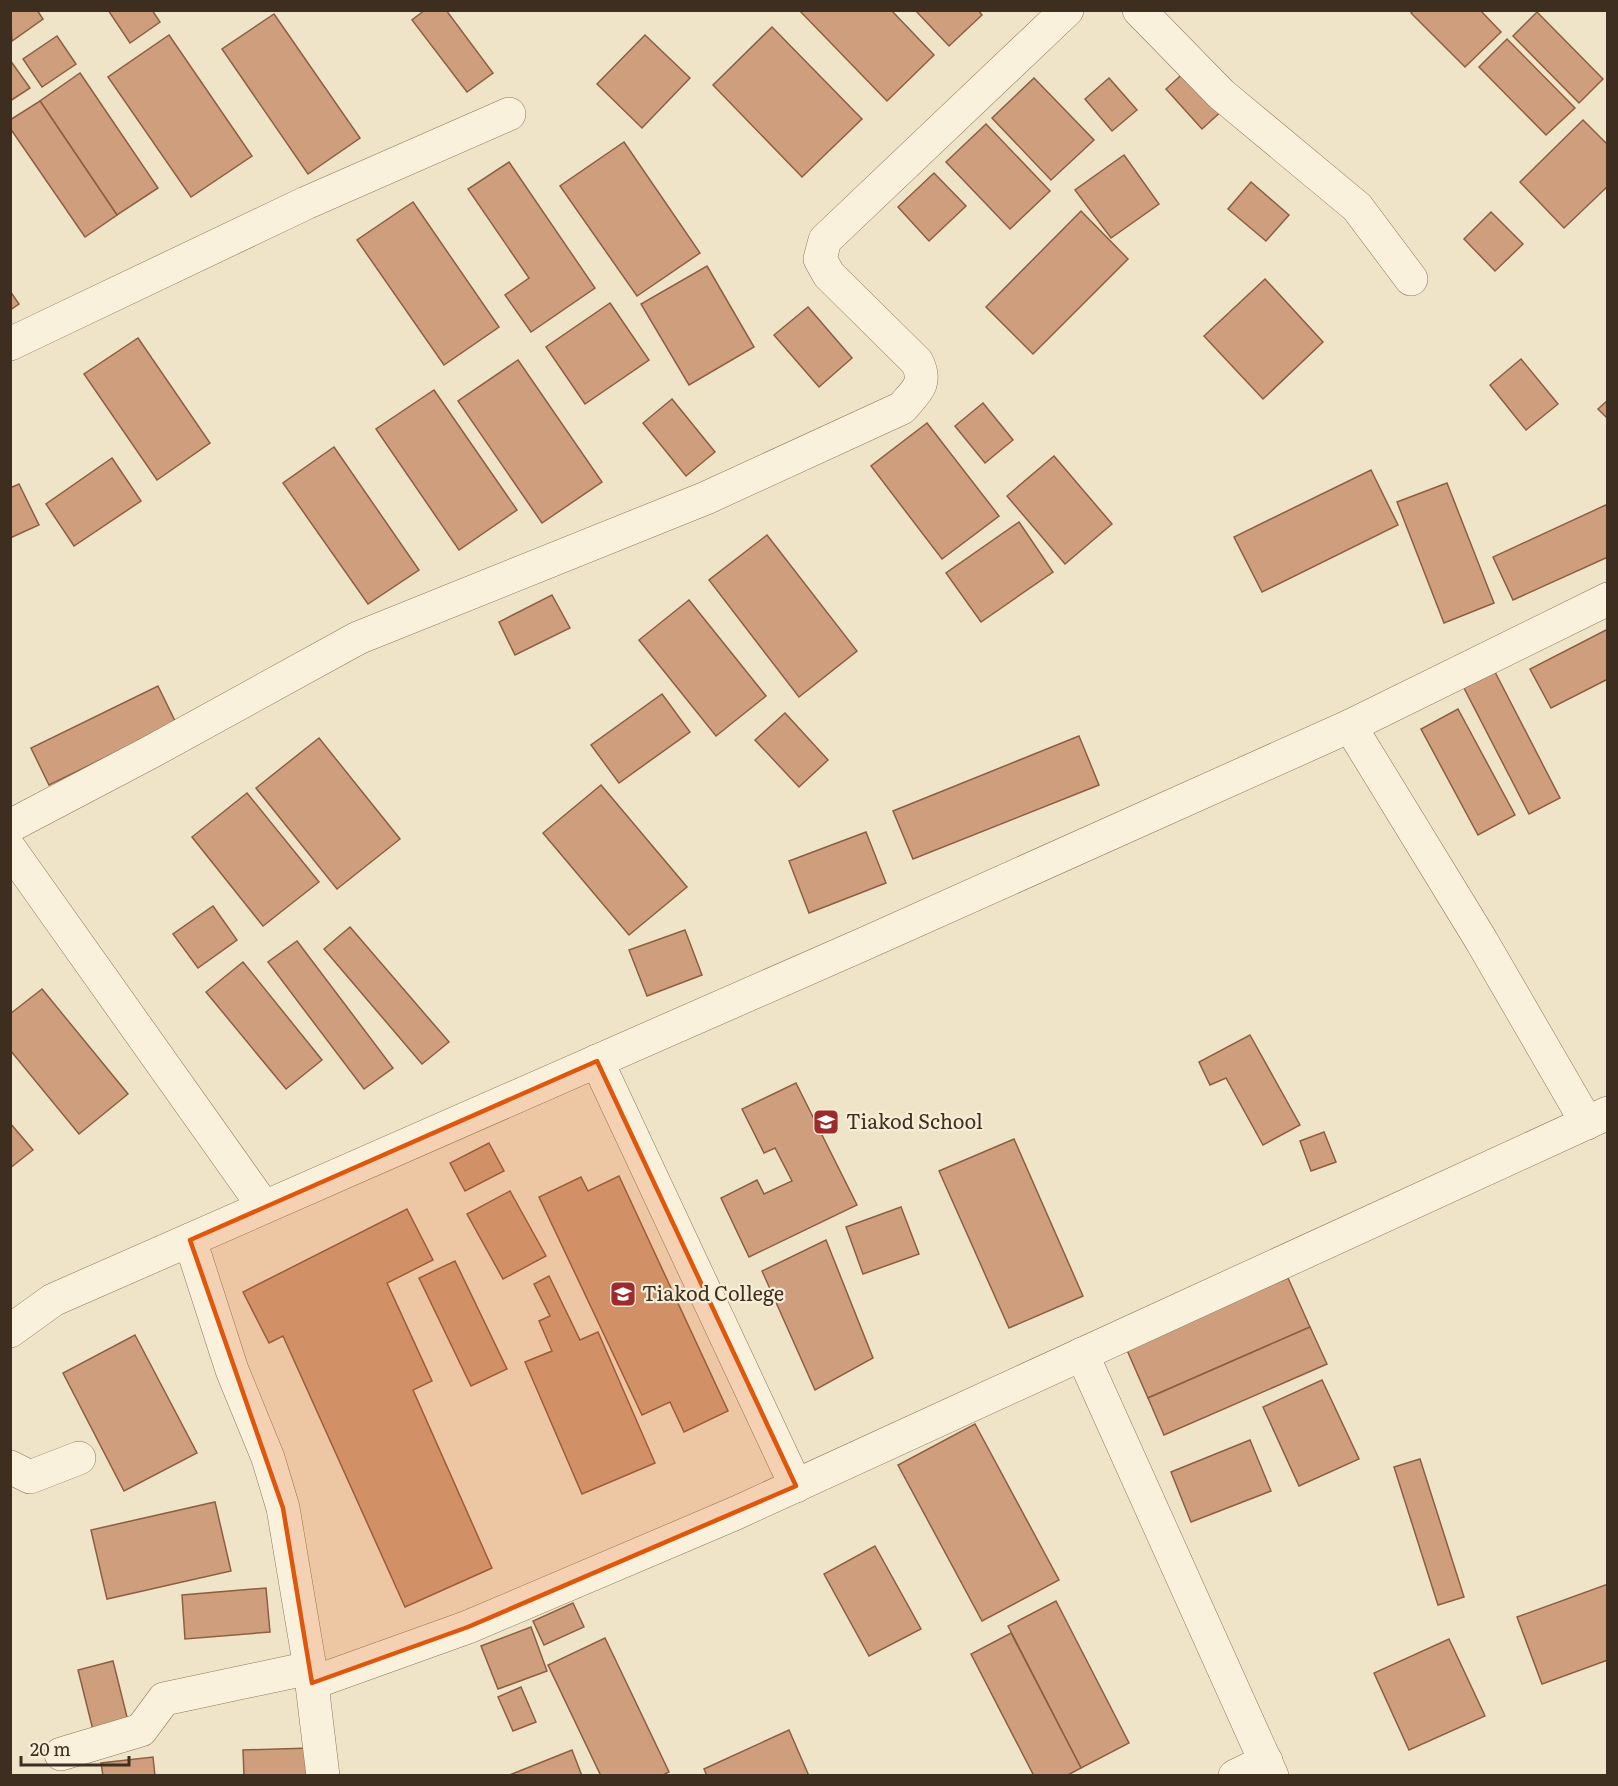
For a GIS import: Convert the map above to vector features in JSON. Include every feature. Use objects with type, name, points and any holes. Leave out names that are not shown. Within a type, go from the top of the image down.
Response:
[{"type":"street","points":[[10,826],[358,638],[706,498],[902,408],[921,384],[922,373],[917,362],[829,275],[820,259],[825,240],[1067,10]]},
{"type":"street","points":[[1139,10],[1221,94],[1357,207],[1411,279]]},
{"type":"street","points":[[10,344],[306,203],[509,114]]},
{"type":"street","points":[[10,1331],[53,1300],[866,944],[1350,726],[1608,599]]},
{"type":"street","points":[[60,1754],[141,1730],[164,1698],[311,1676],[468,1627],[796,1486],[1598,1118],[1481,940],[1350,726]]},
{"type":"street","points":[[10,849],[264,1207]]},
{"type":"street","points":[[597,1061],[796,1486]]},
{"type":"street","points":[[190,1240],[232,1370],[268,1458],[283,1508],[311,1676],[323,1776]]},
{"type":"street","points":[[1082,1354],[1269,1768],[1235,1776]]},
{"type":"street","points":[[10,1467],[30,1477],[79,1458]]},
{"type":"highlighted area","points":[[597,1061],[796,1486],[468,1627],[312,1683],[283,1508],[190,1240]]},
{"type":"building","points":[[10,10],[37,10],[43,19],[12,41]]},
{"type":"building","points":[[108,10],[152,10],[160,22],[130,43]]},
{"type":"building","points":[[425,10],[446,10],[493,73],[467,92],[412,20]]},
{"type":"building","points":[[799,10],[891,10],[934,55],[887,101]]},
{"type":"building","points":[[915,10],[978,10],[982,15],[949,46]]},
{"type":"building","points":[[1414,10],[1480,10],[1501,32],[1465,67],[1411,13]]},
{"type":"building","points":[[1537,12],[1603,79],[1579,103],[1513,36]]},
{"type":"building","points":[[274,14],[360,138],[308,174],[222,49]]},
{"type":"building","points":[[772,27],[862,119],[802,177],[713,85]]},
{"type":"building","points":[[169,35],[252,156],[191,197],[108,77]]},
{"type":"building","points":[[645,35],[690,78],[642,128],[597,84]]},
{"type":"building","points":[[57,36],[76,64],[42,87],[23,59]]},
{"type":"building","points":[[1507,39],[1575,108],[1546,135],[1479,67]]},
{"type":"building","points":[[10,60],[30,88],[10,101]]},
{"type":"building","points":[[1189,68],[1225,108],[1202,129],[1166,89]]},
{"type":"building","points":[[80,73],[158,188],[117,215],[40,101]]},
{"type":"building","points":[[1034,78],[1094,140],[1051,180],[992,118]]},
{"type":"building","points":[[1109,78],[1137,110],[1112,131],[1085,99]]},
{"type":"building","points":[[40,101],[117,215],[85,237],[10,128],[10,120]]},
{"type":"building","points":[[1583,120],[1608,145],[1608,186],[1564,228],[1520,182]]},
{"type":"building","points":[[986,124],[1050,191],[1010,229],[946,162]]},
{"type":"building","points":[[624,142],[700,253],[637,296],[560,186]]},
{"type":"building","points":[[1124,155],[1159,204],[1111,238],[1075,190]]},
{"type":"building","points":[[509,162],[595,288],[531,332],[505,295],[529,278],[468,189]]},
{"type":"building","points":[[934,173],[966,206],[929,241],[898,207]]},
{"type":"building","points":[[1251,182],[1289,215],[1266,241],[1228,209]]},
{"type":"building","points":[[413,202],[499,327],[444,365],[357,240]]},
{"type":"building","points":[[1081,211],[1128,259],[1033,354],[986,307]]},
{"type":"building","points":[[1491,212],[1523,244],[1495,271],[1464,239]]},
{"type":"building","points":[[707,266],[754,347],[689,385],[641,304]]},
{"type":"building","points":[[1265,279],[1323,342],[1263,399],[1204,336]]},
{"type":"building","points":[[10,291],[19,304],[10,310]]},
{"type":"building","points":[[610,303],[649,360],[585,404],[546,347]]},
{"type":"building","points":[[808,307],[852,358],[819,387],[774,335]]},
{"type":"building","points":[[138,338],[210,443],[157,480],[84,374]]},
{"type":"building","points":[[1521,359],[1558,404],[1526,430],[1490,385]]},
{"type":"building","points":[[518,360],[602,482],[542,523],[458,401]]},
{"type":"building","points":[[434,390],[517,510],[459,550],[376,429]]},
{"type":"building","points":[[672,399],[715,452],[686,476],[643,423]]},
{"type":"building","points":[[1608,400],[1608,419],[1598,409]]},
{"type":"building","points":[[983,403],[1013,440],[985,463],[955,426]]},
{"type":"building","points":[[927,423],[999,516],[942,559],[871,466]]},
{"type":"building","points":[[334,447],[419,570],[368,604],[283,483]]},
{"type":"building","points":[[1054,456],[1112,524],[1065,564],[1007,496]]},
{"type":"building","points":[[112,458],[141,501],[74,546],[46,504]]},
{"type":"building","points":[[1371,470],[1398,525],[1262,592],[1234,537]]},
{"type":"building","points":[[1447,483],[1494,603],[1444,623],[1397,502]]},
{"type":"building","points":[[19,484],[39,525],[10,538],[10,488]]},
{"type":"building","points":[[1608,504],[1608,557],[1513,600],[1493,557]]},
{"type":"building","points":[[1019,522],[1053,572],[981,622],[946,573]]},
{"type":"building","points":[[767,535],[857,651],[799,697],[709,580]]},
{"type":"building","points":[[552,595],[570,628],[515,655],[499,622]]},
{"type":"building","points":[[689,600],[766,696],[716,736],[639,640]]},
{"type":"building","points":[[1608,629],[1608,679],[1551,708],[1530,669]]},
{"type":"building","points":[[1495,672],[1560,798],[1529,814],[1464,688]]},
{"type":"building","points":[[158,686],[176,723],[49,785],[31,748]]},
{"type":"building","points":[[662,694],[690,732],[619,783],[591,745]]},
{"type":"building","points":[[1458,709],[1515,815],[1478,835],[1421,729]]},
{"type":"building","points":[[785,713],[828,760],[799,787],[755,740]]},
{"type":"building","points":[[1079,736],[1099,785],[913,859],[893,811]]},
{"type":"building","points":[[319,738],[400,839],[337,889],[256,788]]},
{"type":"building","points":[[601,785],[687,887],[629,935],[543,833]]},
{"type":"building","points":[[247,793],[319,882],[263,926],[192,837]]},
{"type":"building","points":[[866,832],[886,883],[809,913],[789,861]]},
{"type":"building","points":[[213,906],[237,940],[198,968],[173,934]]},
{"type":"building","points":[[350,927],[449,1042],[422,1064],[324,949]]},
{"type":"building","points":[[685,930],[702,975],[647,996],[629,950]]},
{"type":"building","points":[[297,941],[393,1068],[364,1089],[268,962]]},
{"type":"building","points":[[243,962],[322,1060],[286,1089],[206,992]]},
{"type":"building","points":[[42,989],[128,1094],[79,1134],[10,1050],[10,1014]]},
{"type":"building","points":[[1250,1035],[1300,1125],[1263,1145],[1226,1078],[1210,1085],[1199,1062]]},
{"type":"building","points":[[796,1083],[857,1205],[749,1257],[721,1198],[757,1180],[764,1194],[792,1181],[775,1148],[764,1153],[742,1109]]},
{"type":"building","points":[[10,1123],[33,1150],[10,1168]]},
{"type":"building","points":[[1324,1132],[1336,1162],[1311,1171],[1300,1141]]},
{"type":"building","points":[[1014,1139],[1083,1296],[1009,1328],[939,1171]]},
{"type":"building","points":[[489,1143],[504,1171],[465,1191],[450,1163]]},
{"type":"building","points":[[619,1176],[728,1411],[684,1432],[670,1402],[642,1415],[539,1197],[581,1177],[588,1191]]},
{"type":"building","points":[[510,1191],[546,1256],[503,1279],[467,1214]]},
{"type":"building","points":[[901,1207],[919,1254],[863,1274],[846,1227]]},
{"type":"building","points":[[407,1209],[433,1260],[387,1283],[432,1381],[413,1390],[492,1568],[405,1607],[283,1336],[269,1343],[243,1292]]},
{"type":"building","points":[[826,1240],[873,1358],[815,1390],[762,1271]]},
{"type":"building","points":[[455,1261],[507,1369],[471,1386],[419,1278]]},
{"type":"building","points":[[549,1276],[580,1340],[598,1332],[655,1463],[582,1494],[525,1362],[552,1351],[539,1321],[550,1316],[534,1284]]},
{"type":"building","points":[[1288,1278],[1310,1327],[1148,1398],[1126,1348]]},
{"type":"building","points":[[1310,1327],[1327,1364],[1164,1435],[1148,1398]]},
{"type":"building","points":[[135,1335],[197,1453],[124,1491],[63,1373]]},
{"type":"building","points":[[1322,1380],[1359,1459],[1299,1486],[1263,1407]]},
{"type":"building","points":[[975,1424],[1059,1580],[982,1621],[898,1465]]},
{"type":"building","points":[[1250,1440],[1271,1491],[1191,1522],[1171,1472]]},
{"type":"building","points":[[1420,1459],[1464,1597],[1438,1605],[1394,1467]]},
{"type":"building","points":[[215,1502],[231,1571],[107,1599],[91,1530]]},
{"type":"building","points":[[875,1546],[921,1629],[869,1656],[824,1574]]},
{"type":"building","points":[[1608,1584],[1608,1660],[1542,1684],[1517,1617]]},
{"type":"building","points":[[266,1588],[270,1632],[185,1639],[182,1595]]},
{"type":"building","points":[[1056,1601],[1129,1743],[1081,1768],[1008,1626]]},
{"type":"building","points":[[573,1603],[584,1627],[544,1645],[533,1621]]},
{"type":"building","points":[[531,1627],[547,1671],[498,1689],[481,1646]]},
{"type":"building","points":[[1011,1633],[1081,1768],[1066,1776],[1034,1776],[971,1654]]},
{"type":"building","points":[[605,1638],[669,1772],[661,1776],[601,1776],[548,1665]]},
{"type":"building","points":[[1449,1639],[1485,1716],[1409,1750],[1374,1673]]},
{"type":"building","points":[[113,1661],[128,1721],[93,1730],[78,1670]]},
{"type":"building","points":[[521,1687],[536,1722],[513,1731],[498,1697]]},
{"type":"building","points":[[789,1730],[809,1776],[707,1776],[704,1769]]},
{"type":"building","points":[[310,1748],[311,1776],[244,1776],[243,1750]]},
{"type":"building","points":[[572,1750],[582,1776],[507,1776]]},
{"type":"building","points":[[153,1757],[155,1776],[103,1776],[101,1763]]},
{"type":"place","name":"Tiakod School","points":[[826,1122]]},
{"type":"place","name":"Tiakod College","points":[[623,1294]]}]
